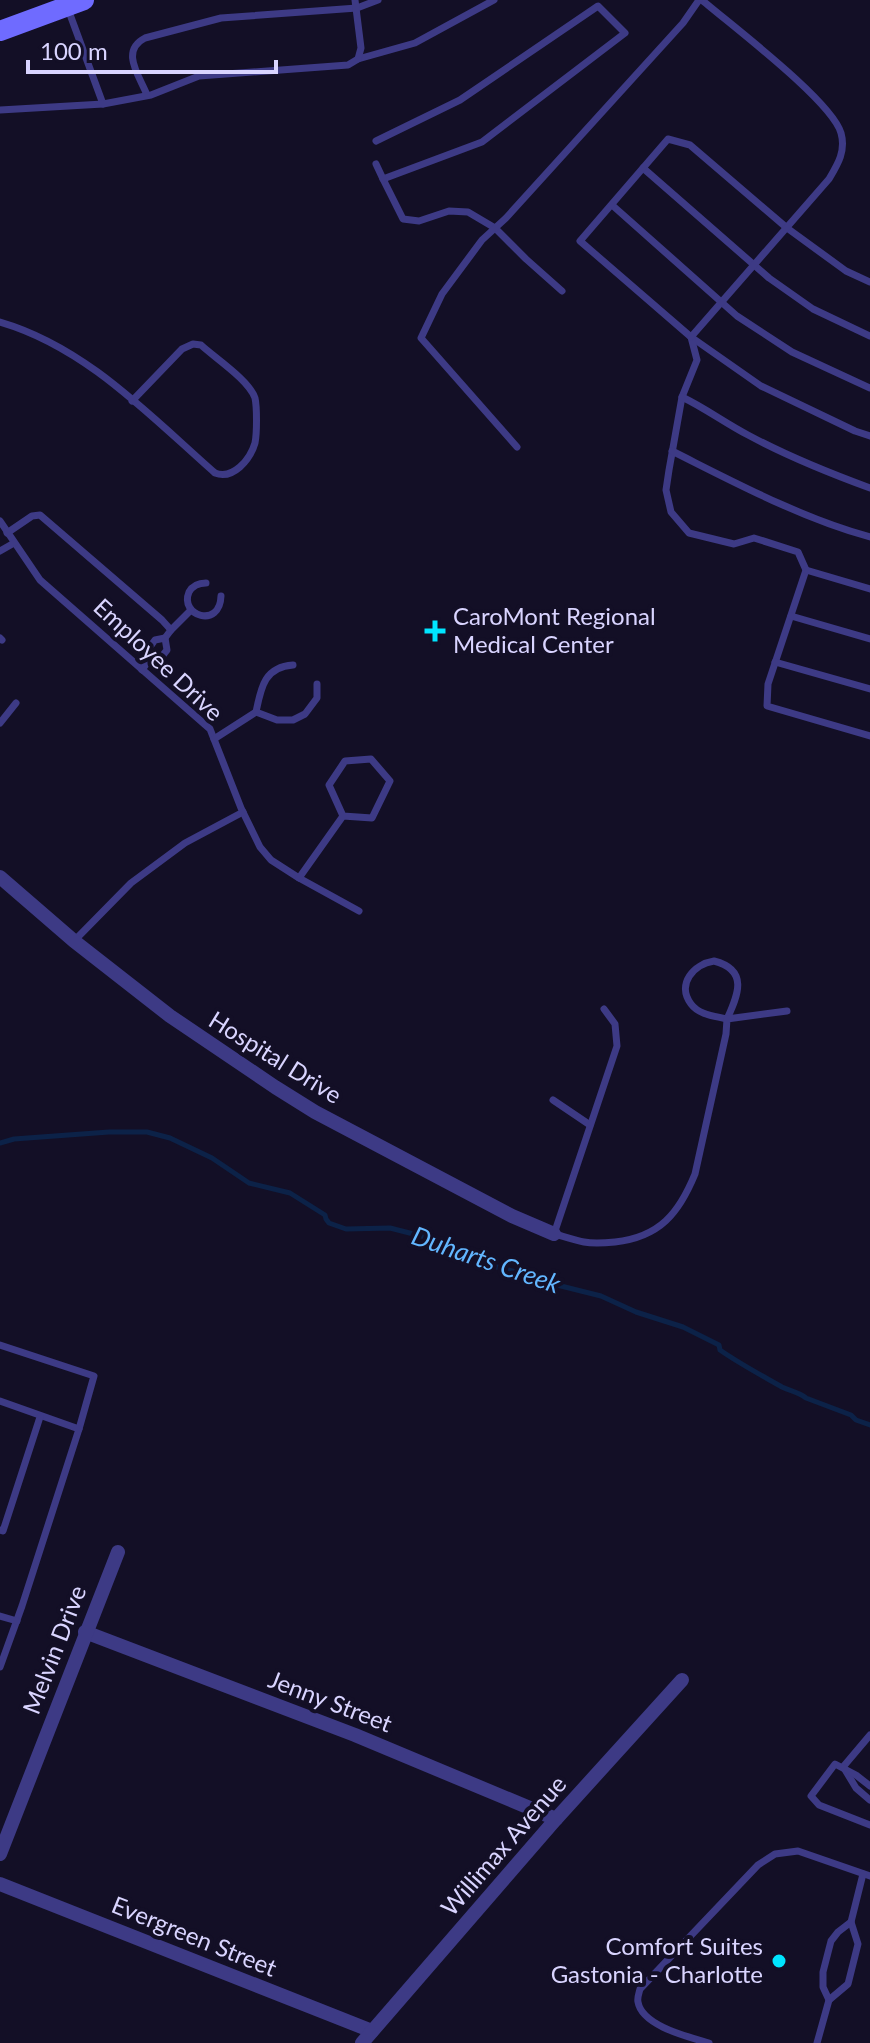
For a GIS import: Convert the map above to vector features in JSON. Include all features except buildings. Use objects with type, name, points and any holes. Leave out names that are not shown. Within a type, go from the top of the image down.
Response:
[{"type":"street","points":[[0,31],[72,2]]},
{"type":"street","name":"Hospital Drive","points":[[0,877],[74,941],[170,1016],[237,1062],[315,1112],[512,1216],[554,1234]]},
{"type":"street","name":"Melvin Drive","points":[[0,1854],[118,1552]]},
{"type":"street","name":"Jenny Street","points":[[85,1632],[355,1735],[556,1819]]},
{"type":"street","name":"Willimax Avenue","points":[[362,2043],[556,1819],[682,1680]]},
{"type":"street","name":"Evergreen Street","points":[[0,1884],[372,2031]]},
{"type":"lane","points":[[147,95],[132,57],[132,49],[145,38],[221,18],[378,0]]},
{"type":"lane","points":[[0,110],[103,104],[147,95],[199,76],[348,65],[358,59],[415,43],[494,0]]},
{"type":"lane","points":[[517,447],[421,338],[442,294],[482,240],[683,23],[700,0],[815,97],[835,119],[843,150],[829,179],[691,337]]},
{"type":"lane","points":[[72,2],[103,104]]},
{"type":"lane","points":[[376,141],[460,100],[597,3],[625,33],[482,142],[383,179]]},
{"type":"lane","points":[[356,4],[361,48],[358,59]]},
{"type":"lane","points":[[870,282],[846,271],[787,228],[690,145],[668,139],[580,241],[691,337],[761,386],[870,436]]},
{"type":"lane","points":[[376,164],[403,219],[419,221],[449,211],[468,212],[495,228],[562,291]]},
{"type":"lane","points":[[643,168],[769,278],[813,309],[870,336]]},
{"type":"lane","points":[[612,205],[737,316],[792,352],[870,388]]},
{"type":"lane","points":[[0,322],[43,337],[71,353],[215,473],[230,475],[252,451],[255,399],[247,385],[201,345],[193,344],[182,349],[132,401]]},
{"type":"lane","points":[[691,337],[697,360],[682,397],[672,451],[666,490],[671,512],[689,533],[734,544],[754,538],[798,552],[806,570],[768,684],[767,706],[870,736]]},
{"type":"lane","points":[[682,397],[748,435],[870,488]]},
{"type":"lane","points":[[672,451],[767,499],[870,537]]},
{"type":"lane","points":[[7,533],[32,516],[40,515],[171,630]]},
{"type":"lane","name":"Employee Drive","points":[[0,521],[40,580],[144,666],[210,729],[260,847],[271,860],[299,878]]},
{"type":"lane","points":[[0,551],[14,543]]},
{"type":"lane","points":[[806,570],[870,589]]},
{"type":"lane","points":[[206,583],[191,589],[188,600],[191,610],[201,616],[212,614],[219,607],[221,596]]},
{"type":"lane","points":[[165,638],[167,650],[162,657],[156,664],[144,666],[144,655],[155,640],[165,638],[191,610]]},
{"type":"lane","points":[[791,616],[870,639]]},
{"type":"lane","points":[[775,662],[870,689]]},
{"type":"lane","points":[[214,739],[256,712],[266,679],[273,670],[293,665]]},
{"type":"lane","points":[[256,712],[277,720],[293,720],[305,714],[317,698],[317,684]]},
{"type":"lane","points":[[0,723],[16,703]]},
{"type":"lane","points":[[371,759],[390,781],[372,818],[343,816],[329,785],[345,761],[371,759]]},
{"type":"lane","points":[[74,941],[131,883],[185,843],[243,812]]},
{"type":"lane","points":[[343,816],[299,878],[359,911]]},
{"type":"lane","points":[[604,1009],[615,1024],[617,1046],[554,1234],[585,1243],[603,1244],[645,1235],[664,1225],[687,1193],[695,1174],[727,1019],[738,993],[738,983],[733,971],[724,964],[703,962],[694,969],[688,978],[687,995],[698,1011],[727,1019],[787,1011]]},
{"type":"lane","points":[[553,1100],[590,1125]]},
{"type":"lane","points":[[0,1345],[94,1376],[0,1667]]},
{"type":"lane","points":[[0,1401],[79,1429]]},
{"type":"lane","points":[[0,1530],[3,1531],[40,1417]]},
{"type":"lane","points":[[0,1616],[17,1621]]},
{"type":"lane","points":[[843,1767],[870,1735]]},
{"type":"lane","points":[[870,1786],[835,1764],[811,1796],[819,1805],[870,1825]]},
{"type":"lane","points":[[843,1767],[856,1788],[870,1800]]},
{"type":"lane","points":[[709,2043],[660,2026],[645,2015],[638,2002],[640,1989],[758,1865],[775,1854],[798,1851],[867,1875],[851,1922],[831,1941],[823,1972],[823,1987],[829,2000]]},
{"type":"lane","points":[[817,2043],[829,2000],[848,1984],[858,1944],[851,1922]]},
{"type":"waterway","name":"Duharts Creek","points":[[0,1143],[14,1139],[109,1132],[147,1132],[170,1138],[212,1158],[249,1183],[290,1193],[325,1215],[329,1223],[346,1229],[390,1228],[437,1240],[521,1276],[601,1296],[636,1312],[683,1327],[719,1345],[720,1350],[782,1387],[870,1425]]},
{"type":"place","name":"CaroMont Regional Medical Center","points":[[435,631]]},
{"type":"place","name":"Comfort Suites Gastonia - Charlotte","points":[[779,1961]]}]
